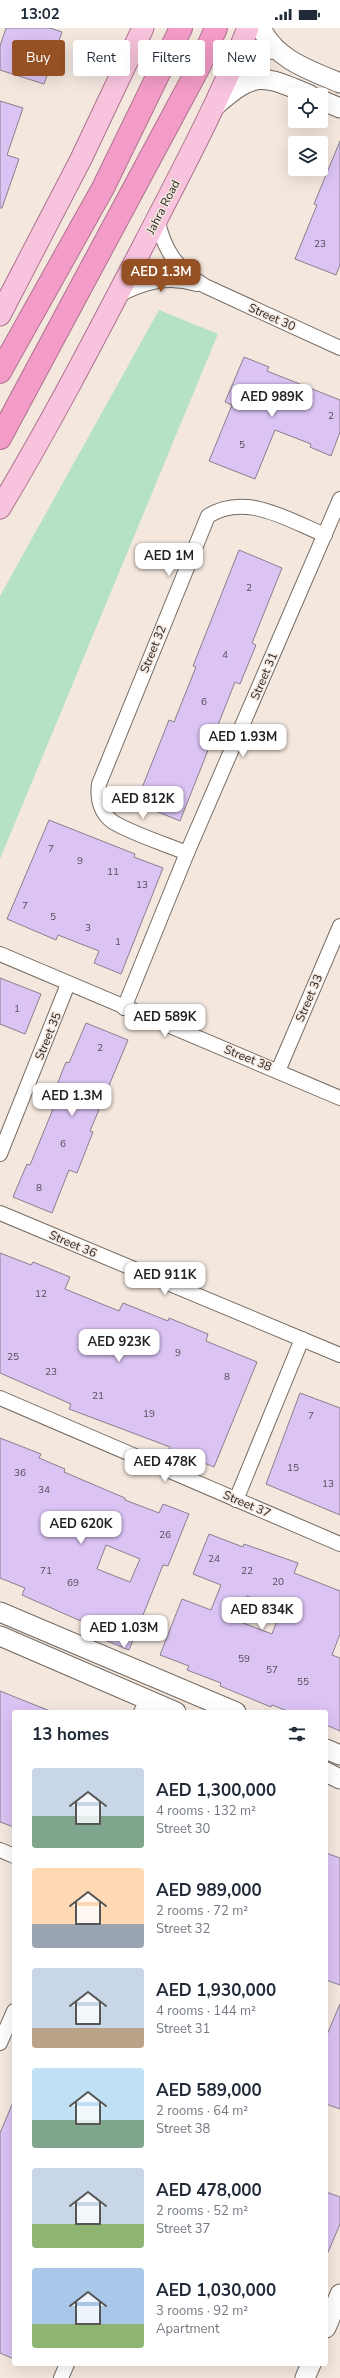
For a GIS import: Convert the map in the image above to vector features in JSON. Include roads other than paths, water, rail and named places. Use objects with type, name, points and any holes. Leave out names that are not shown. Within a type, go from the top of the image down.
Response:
[{"type":"highway","points":[[0,372],[103,188],[181,28]]},
{"type":"highway","points":[[0,438],[200,65],[216,28]]},
{"type":"main road","points":[[0,315],[81,159],[143,28]]},
{"type":"main road","name":"Jahra Road","points":[[0,508],[71,385],[158,218],[214,107],[248,28]]},
{"type":"main road","points":[[261,28],[274,48],[296,64],[340,83]]},
{"type":"main road","points":[[265,79],[256,70],[255,57],[262,50],[274,48]]},
{"type":"main road","points":[[214,107],[241,84],[253,79],[265,79],[290,88]]},
{"type":"main road","points":[[328,103],[340,108]]},
{"type":"main road","points":[[0,1612],[231,1710]]},
{"type":"main road","points":[[0,1636],[144,1706],[165,1710]]},
{"type":"main road","points":[[328,1750],[340,1755]]},
{"type":"main road","points":[[328,1773],[340,1779]]},
{"type":"main road","points":[[333,2316],[340,2294]]},
{"type":"street","name":"Street 30","points":[[158,218],[160,234],[174,260],[190,277],[205,286],[340,348]]},
{"type":"street","name":"Street 30","points":[[116,297],[132,288],[162,280],[187,281],[205,286]]},
{"type":"street","name":"Street 31","points":[[124,1008],[188,853],[340,499]]},
{"type":"street","name":"Street 32","points":[[188,853],[112,821],[99,804],[97,796],[99,784],[208,516],[218,509],[230,507],[257,507],[325,535]]},
{"type":"street","name":"Street 33","points":[[278,1070],[340,926]]},
{"type":"street","name":"Street 38","points":[[0,954],[124,1008],[278,1070],[340,1098]]},
{"type":"street","name":"Street 35","points":[[0,1154],[68,984]]},
{"type":"street","name":"Street 36","points":[[0,1213],[340,1355]]},
{"type":"street","points":[[236,1500],[302,1339]]},
{"type":"street","name":"Street 37","points":[[0,1398],[340,1544]]},
{"type":"street","points":[[0,1850],[12,1855]]},
{"type":"street","points":[[0,2043],[11,2025]]},
{"type":"street","points":[[61,2378],[66,2366]]}]
